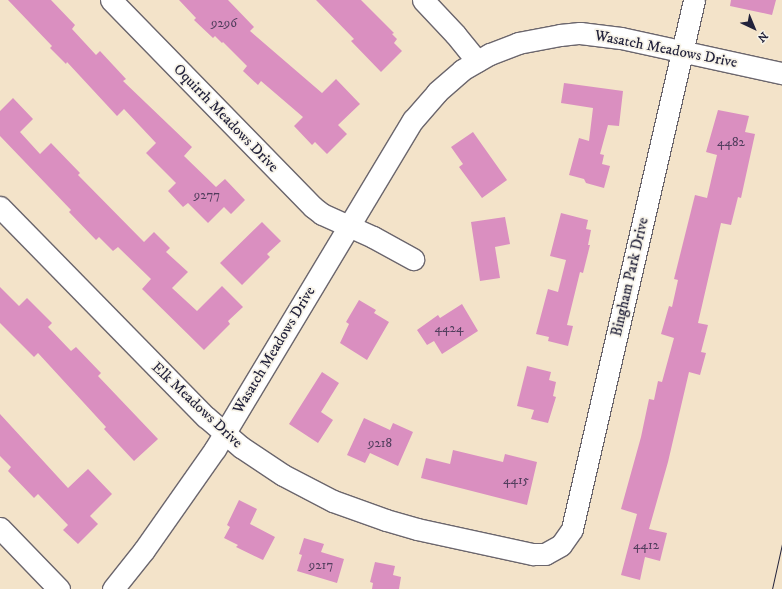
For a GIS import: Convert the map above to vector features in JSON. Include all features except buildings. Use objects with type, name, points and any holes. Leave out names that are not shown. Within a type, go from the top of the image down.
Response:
[{"type":"street","name":"Oquirrh Meadows Drive","points":[[111,0],[308,202],[322,214],[348,226]]},
{"type":"street","points":[[423,0],[455,34],[477,61]]},
{"type":"street","name":"Bingham Park Drive","points":[[556,549],[566,540],[572,530],[694,0]]},
{"type":"street","name":"Wasatch Meadows Drive","points":[[113,589],[165,521],[224,434],[403,135],[424,105],[449,80],[477,61],[518,43],[560,35],[580,33],[601,34],[782,73]]},
{"type":"street","name":"Elk Meadows Drive","points":[[0,207],[224,434],[283,475],[333,501],[358,511],[417,529],[533,554],[545,554],[556,549]]},
{"type":"street","points":[[348,226],[373,236],[412,259]]},
{"type":"street","points":[[0,528],[59,589]]},
{"type":"tram line","points":[[772,589],[782,544]]}]
